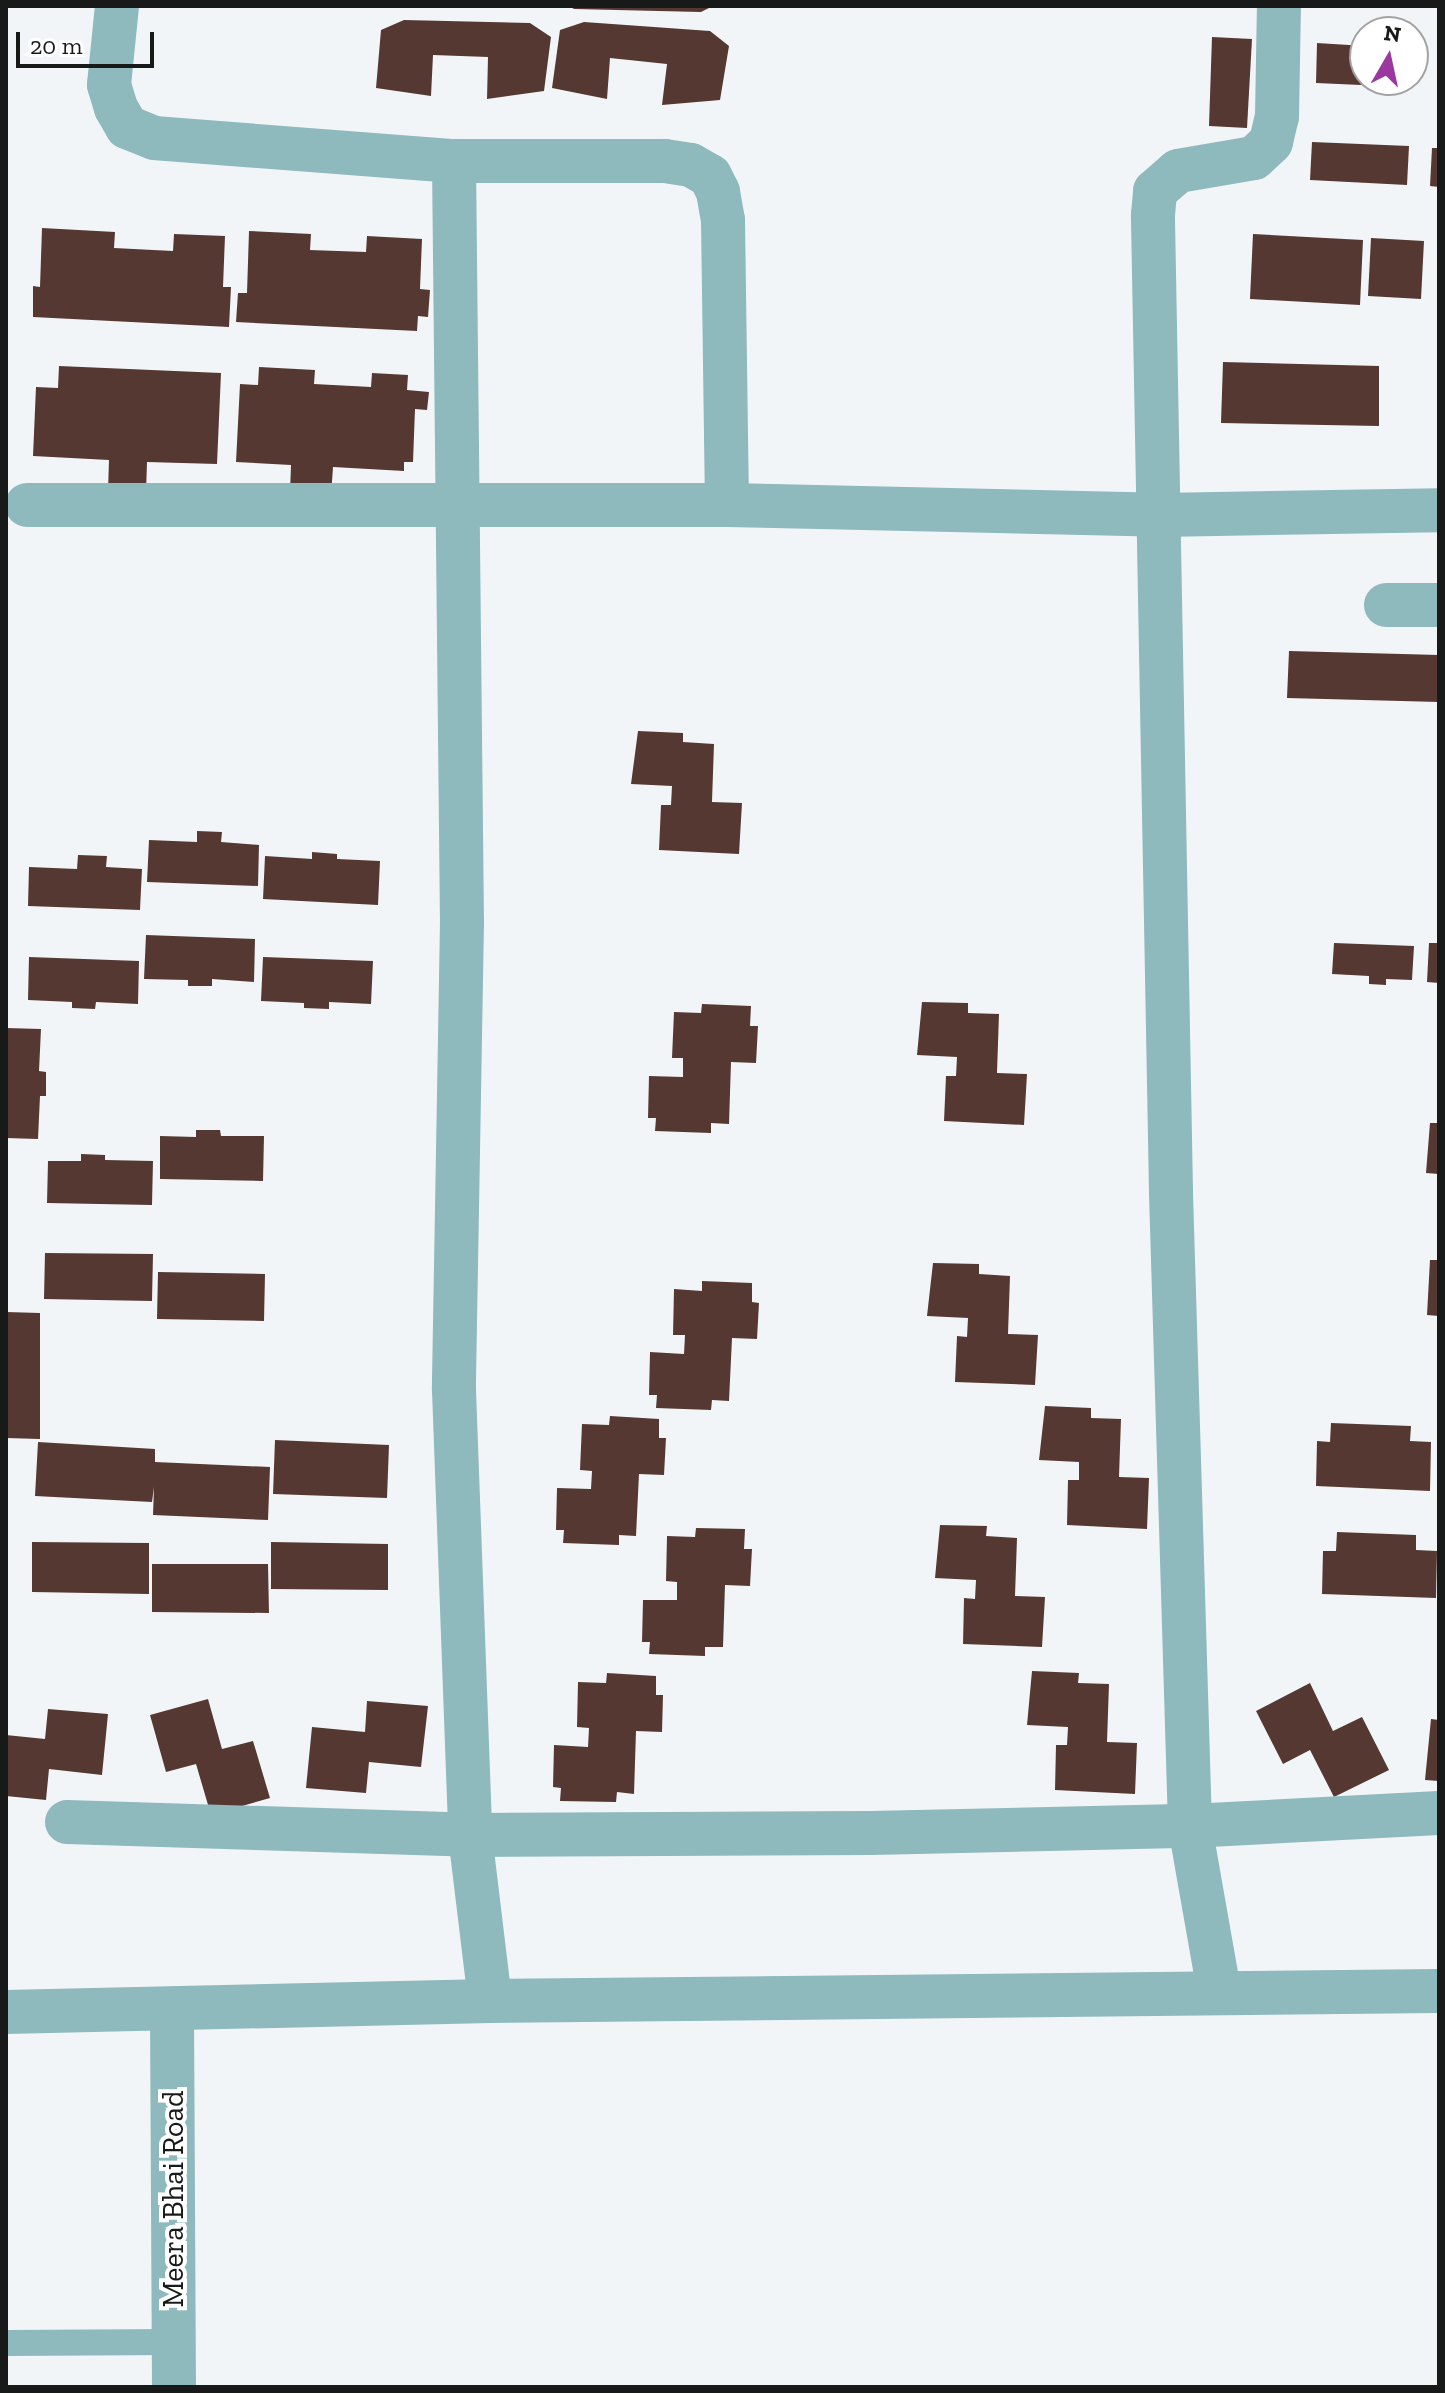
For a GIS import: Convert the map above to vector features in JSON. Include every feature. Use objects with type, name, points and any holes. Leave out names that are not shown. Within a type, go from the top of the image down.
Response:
[{"type":"street","points":[[117,6],[109,85],[116,108],[127,127],[154,138],[454,161],[665,161],[691,165],[710,176],[718,192],[723,220],[727,505]]},
{"type":"street","points":[[1219,1991],[1190,1826],[1171,1192],[1155,191],[1178,171],[1254,158],[1271,142],[1277,117],[1279,6]]},
{"type":"street","points":[[454,161],[462,922],[454,1390],[470,1835],[490,2001]]},
{"type":"street","points":[[27,505],[727,505],[1160,515],[1439,510]]},
{"type":"street","points":[[1386,605],[1439,605]]},
{"type":"street","points":[[67,1822],[470,1835],[855,1834],[1190,1826],[1439,1813]]},
{"type":"street","points":[[6,2012],[490,2001],[1439,1991]]},
{"type":"street","name":"Meera Bhai Road","points":[[172,2010],[174,2387]]},
{"type":"lane","points":[[6,2343],[174,2342]]},
{"type":"building","points":[[569,6],[713,6],[701,12],[574,9]]},
{"type":"building","points":[[404,20],[530,23],[551,37],[544,91],[487,99],[488,57],[433,55],[431,96],[376,88],[381,30]]},
{"type":"building","points":[[584,22],[710,31],[729,46],[720,100],[662,105],[667,64],[610,58],[607,99],[552,88],[560,30]]},
{"type":"building","points":[[1212,37],[1252,39],[1247,128],[1209,126]]},
{"type":"building","points":[[1317,43],[1349,45],[1349,84],[1316,83]]},
{"type":"building","points":[[1312,142],[1409,146],[1407,185],[1310,180]]},
{"type":"building","points":[[1432,148],[1439,148],[1439,187],[1430,186]]},
{"type":"building","points":[[42,228],[115,232],[114,248],[173,251],[174,234],[225,236],[223,287],[231,287],[229,327],[33,317],[33,286],[40,287]]},
{"type":"building","points":[[249,231],[311,234],[310,250],[366,252],[367,236],[422,239],[420,289],[430,290],[428,317],[418,316],[417,331],[236,322],[238,293],[247,293]]},
{"type":"building","points":[[1253,234],[1363,240],[1360,305],[1250,299]]},
{"type":"building","points":[[1371,238],[1424,241],[1421,299],[1368,296]]},
{"type":"building","points":[[1223,362],[1379,366],[1379,426],[1221,423]]},
{"type":"building","points":[[59,366],[221,373],[217,464],[147,462],[146,493],[108,491],[109,460],[33,456],[36,387],[58,388]]},
{"type":"building","points":[[259,367],[315,370],[314,384],[371,387],[372,373],[408,375],[407,390],[429,392],[427,410],[415,409],[413,462],[404,462],[404,471],[333,467],[331,496],[290,493],[291,465],[236,462],[240,384],[258,385]]},
{"type":"building","points":[[1289,651],[1439,655],[1439,702],[1287,698]]},
{"type":"building","points":[[638,731],[683,733],[683,742],[714,744],[712,802],[742,803],[739,854],[659,850],[661,805],[671,805],[672,786],[631,784]]},
{"type":"building","points":[[197,831],[222,832],[221,842],[259,845],[258,886],[147,882],[149,840],[197,842]]},
{"type":"building","points":[[312,852],[337,854],[337,859],[380,861],[378,905],[263,899],[265,856],[312,859]]},
{"type":"building","points":[[78,855],[107,856],[106,867],[142,869],[140,910],[28,906],[29,867],[77,869]]},
{"type":"building","points":[[146,935],[255,939],[254,982],[212,979],[212,986],[188,986],[188,980],[144,979]]},
{"type":"building","points":[[1334,943],[1414,946],[1412,980],[1386,979],[1386,985],[1369,984],[1369,976],[1332,974]]},
{"type":"building","points":[[1429,943],[1439,943],[1439,983],[1427,982]]},
{"type":"building","points":[[29,957],[139,961],[138,1004],[96,1002],[95,1009],[72,1008],[72,1002],[28,1000]]},
{"type":"building","points":[[263,957],[373,961],[371,1004],[329,1002],[329,1009],[304,1008],[304,1003],[261,1001]]},
{"type":"building","points":[[922,1002],[968,1003],[968,1013],[999,1014],[997,1073],[1027,1074],[1024,1125],[944,1121],[946,1076],[956,1076],[957,1057],[917,1055]]},
{"type":"building","points":[[702,1004],[751,1006],[750,1026],[758,1026],[756,1063],[731,1062],[729,1124],[711,1123],[711,1133],[655,1131],[656,1118],[648,1118],[649,1076],[683,1077],[683,1058],[672,1058],[674,1012],[701,1013]]},
{"type":"building","points":[[6,1028],[41,1029],[39,1071],[46,1072],[46,1096],[40,1096],[38,1139],[6,1138]]},
{"type":"building","points":[[1430,1123],[1439,1123],[1439,1174],[1426,1173]]},
{"type":"building","points":[[196,1130],[220,1130],[221,1136],[264,1136],[263,1181],[160,1179],[160,1136],[196,1137]]},
{"type":"building","points":[[81,1154],[105,1155],[105,1160],[153,1161],[152,1205],[47,1203],[48,1161],[81,1161]]},
{"type":"building","points":[[45,1253],[153,1254],[152,1301],[44,1299]]},
{"type":"building","points":[[1430,1260],[1439,1260],[1439,1316],[1427,1315]]},
{"type":"building","points":[[933,1263],[979,1264],[979,1274],[1010,1276],[1008,1334],[1038,1335],[1035,1385],[955,1382],[957,1336],[967,1337],[968,1318],[927,1316]]},
{"type":"building","points":[[158,1272],[265,1274],[264,1321],[157,1319]]},
{"type":"building","points":[[702,1281],[752,1283],[752,1302],[759,1303],[757,1339],[732,1338],[729,1401],[712,1400],[711,1410],[656,1408],[657,1395],[649,1395],[650,1352],[684,1354],[685,1335],[673,1335],[674,1289],[702,1291]]},
{"type":"building","points":[[6,1312],[40,1313],[40,1439],[6,1438]]},
{"type":"building","points":[[1045,1406],[1091,1408],[1091,1418],[1121,1419],[1119,1477],[1149,1478],[1147,1529],[1067,1525],[1068,1480],[1079,1480],[1079,1462],[1039,1460]]},
{"type":"building","points":[[610,1416],[659,1419],[659,1438],[666,1438],[664,1475],[639,1474],[636,1536],[619,1535],[619,1545],[563,1543],[564,1530],[556,1530],[557,1488],[591,1489],[592,1471],[580,1470],[582,1424],[609,1425]]},
{"type":"building","points":[[1331,1423],[1411,1426],[1410,1441],[1431,1442],[1430,1491],[1316,1486],[1317,1441],[1330,1442]]},
{"type":"building","points":[[275,1440],[389,1445],[387,1498],[273,1494]]},
{"type":"building","points":[[38,1442],[155,1449],[155,1462],[270,1467],[268,1520],[153,1515],[154,1487],[152,1502],[35,1496]]},
{"type":"building","points":[[940,1525],[987,1526],[986,1536],[1017,1538],[1015,1596],[1045,1597],[1042,1647],[963,1644],[964,1598],[975,1599],[976,1580],[935,1578]]},
{"type":"building","points":[[696,1528],[745,1529],[744,1549],[752,1549],[750,1586],[725,1585],[723,1647],[705,1647],[705,1656],[649,1654],[650,1642],[642,1642],[643,1600],[677,1600],[677,1582],[666,1581],[667,1536],[695,1537]]},
{"type":"building","points":[[1337,1532],[1416,1535],[1416,1550],[1437,1551],[1436,1598],[1322,1594],[1323,1551],[1336,1551]]},
{"type":"building","points":[[32,1542],[149,1543],[149,1594],[32,1592]]},
{"type":"building","points":[[271,1542],[388,1544],[388,1590],[271,1589]]},
{"type":"building","points":[[152,1564],[268,1564],[269,1613],[152,1612]]},
{"type":"building","points":[[1032,1671],[1079,1673],[1078,1683],[1109,1684],[1107,1742],[1137,1743],[1135,1794],[1055,1790],[1056,1745],[1067,1745],[1068,1727],[1027,1725]]},
{"type":"building","points":[[607,1673],[656,1676],[656,1695],[663,1695],[662,1732],[636,1731],[634,1794],[617,1792],[616,1802],[560,1801],[561,1788],[553,1787],[554,1745],[588,1747],[589,1728],[577,1727],[578,1682],[606,1683]]},
{"type":"building","points":[[1310,1683],[1333,1731],[1362,1717],[1389,1770],[1334,1797],[1310,1750],[1283,1764],[1256,1711]]},
{"type":"building","points":[[208,1699],[222,1749],[253,1741],[270,1798],[211,1815],[196,1764],[166,1772],[150,1715]]},
{"type":"building","points":[[367,1701],[428,1706],[421,1767],[369,1762],[366,1793],[306,1788],[312,1727],[365,1732]]},
{"type":"building","points":[[48,1709],[108,1714],[102,1775],[49,1769],[46,1800],[6,1796],[6,1735],[45,1739]]},
{"type":"building","points":[[1431,1719],[1439,1720],[1439,1781],[1425,1780]]}]
